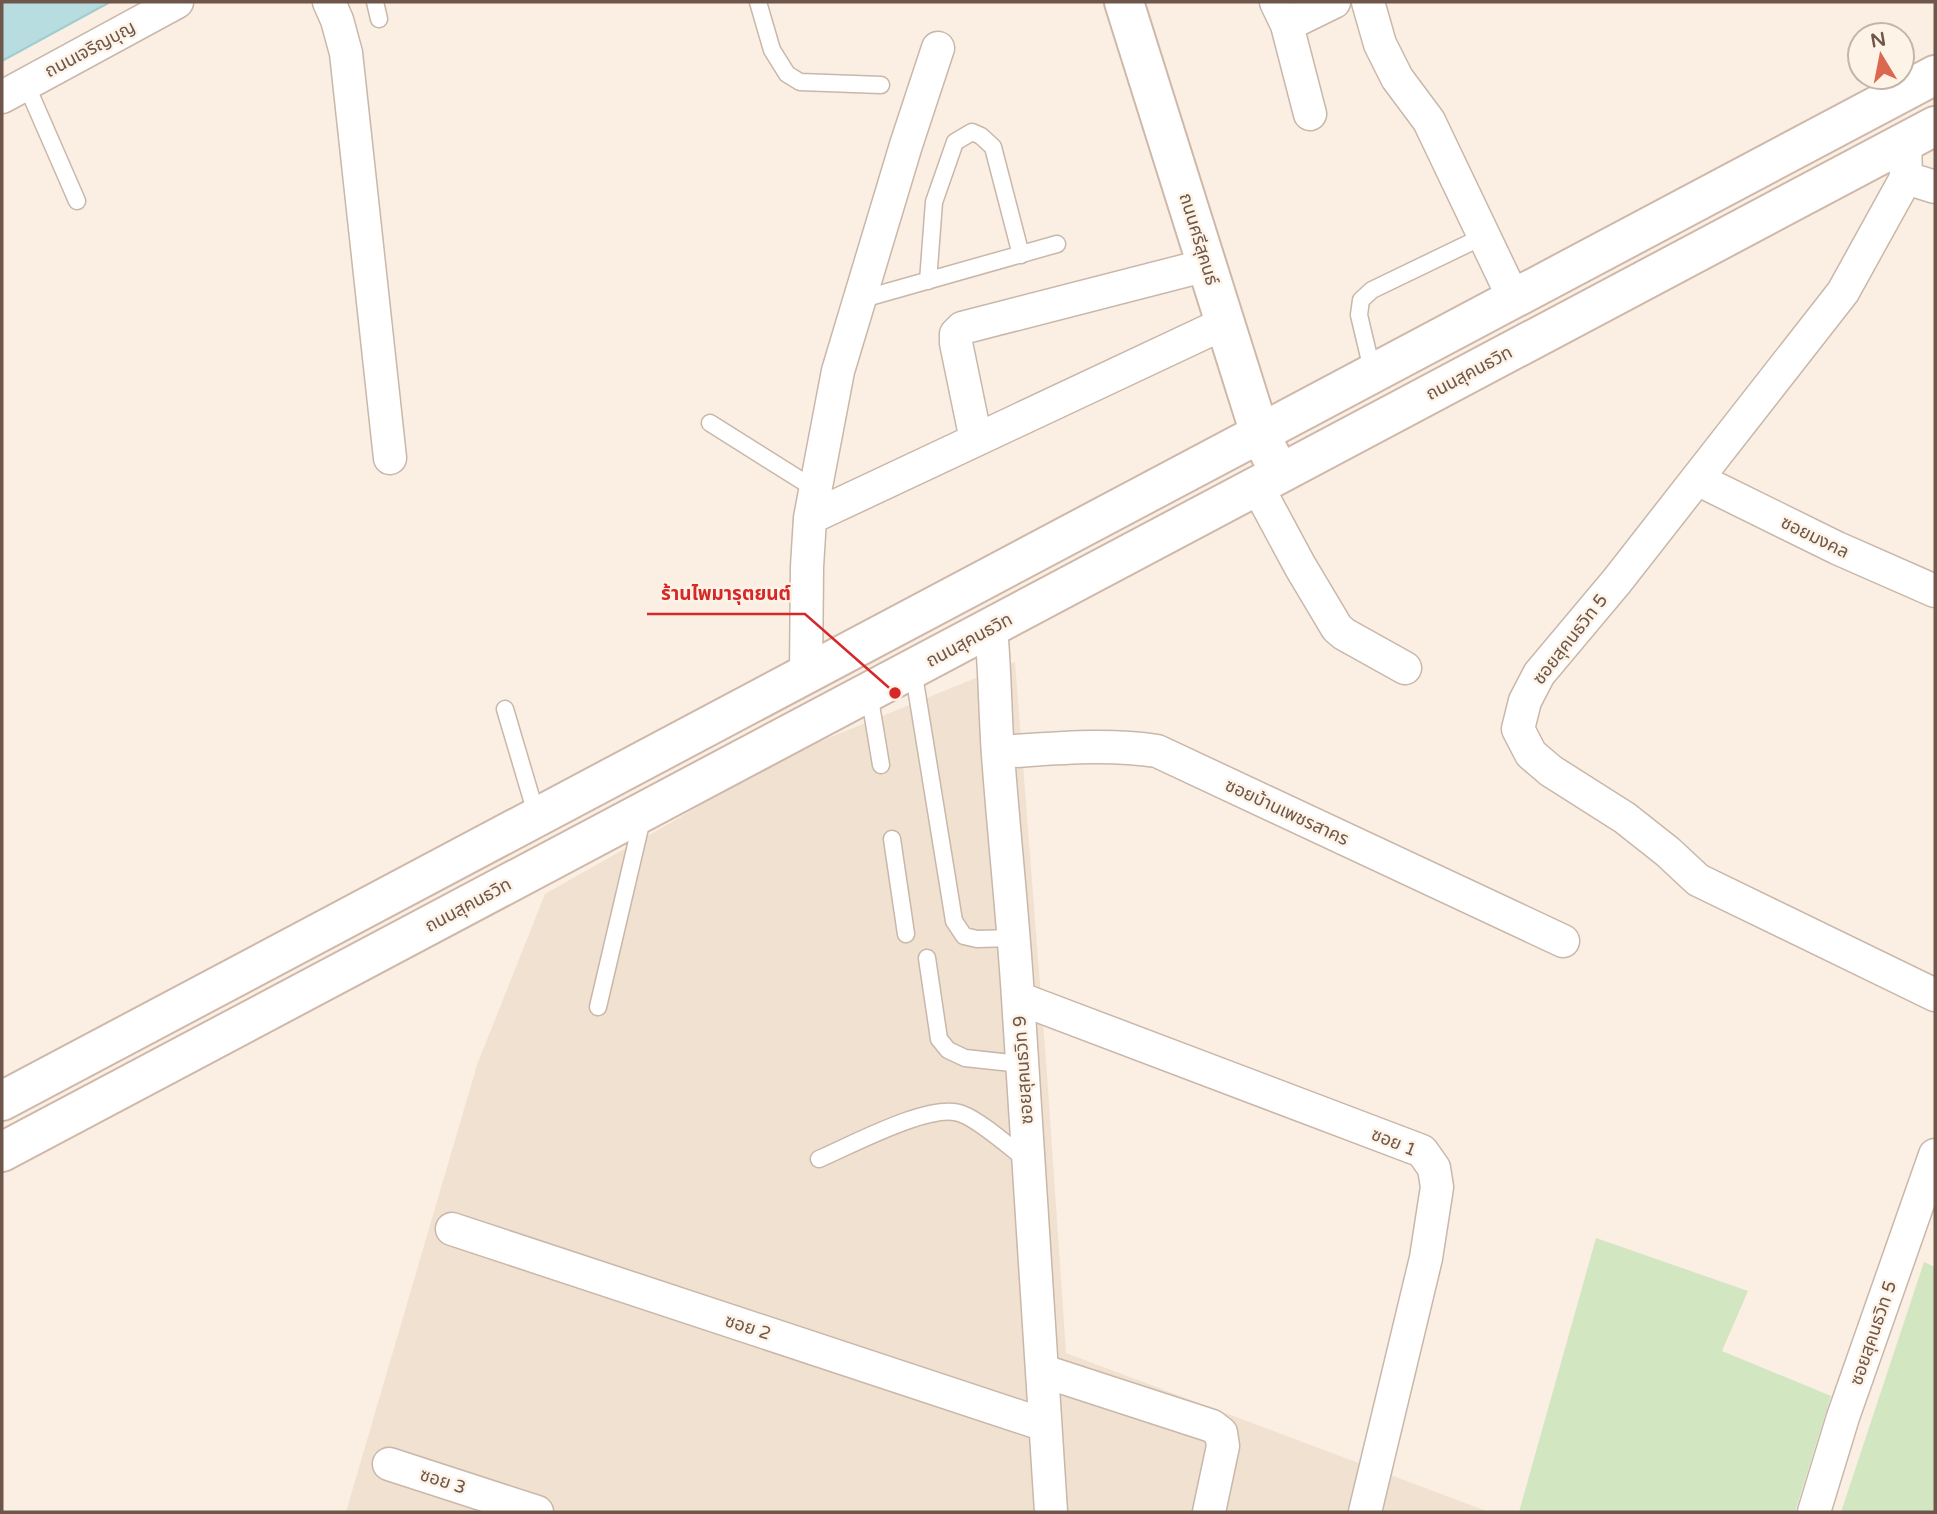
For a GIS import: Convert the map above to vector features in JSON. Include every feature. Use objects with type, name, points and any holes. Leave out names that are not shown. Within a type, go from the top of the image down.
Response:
[{"type":"main road","name":"ถนนศรีสุคนธ์","points":[[1124,2],[1260,433],[1268,480]]},
{"type":"main road","points":[[2,1101],[1935,75]]},
{"type":"main road","name":"ถนนสุคนธวิท","points":[[2,1152],[1268,480],[1920,158]]},
{"type":"street","name":"ถนนเจริญบุญ","points":[[14,90],[177,2]]},
{"type":"street","points":[[329,2],[346,53],[390,458]]},
{"type":"street","points":[[1310,114],[1281,14],[1334,2]]},
{"type":"street","points":[[1368,2],[1380,44],[1397,78],[1429,121],[1514,299]]},
{"type":"street","points":[[806,674],[807,567],[813,503],[838,372],[938,48]]},
{"type":"street","name":"ซอยสุคนธวิท 5","points":[[1920,158],[1843,292],[1617,580],[1539,674],[1525,702],[1518,729],[1531,754],[1550,771],[1625,818],[1698,880],[1935,995]]},
{"type":"street","points":[[976,440],[956,343],[956,334],[962,328],[1207,265]]},
{"type":"street","points":[[813,503],[976,440],[1225,323]]},
{"type":"street","name":"ซอยมงคล","points":[[1697,479],[1837,548],[1935,591]]},
{"type":"street","points":[[1268,480],[1300,566],[1337,628],[1405,668]]},
{"type":"street","name":"ซอยสุคนธวิท 9","points":[[991,628],[1051,1512]]},
{"type":"street","name":"ซอยบ้านเพชรสาคร","points":[[998,752],[1101,746],[1157,751],[1563,941]]},
{"type":"street","name":"ซอย 1","points":[[1018,998],[1422,1151],[1434,1168],[1437,1187],[1426,1258],[1365,1512]]},
{"type":"street","name":"ซอยสุคนธวิท 5","points":[[1814,1512],[1843,1417],[1935,1155]]},
{"type":"street","name":"ซอย 2","points":[[452,1229],[1045,1425]]},
{"type":"street","points":[[1043,1371],[1212,1426],[1221,1433],[1223,1446],[1209,1512]]},
{"type":"street","name":"ซอย 3","points":[[389,1464],[537,1512]]},
{"type":"lane","points":[[375,2],[379,19]]},
{"type":"lane","points":[[758,2],[772,50],[787,74],[800,82],[881,85]]},
{"type":"lane","points":[[14,90],[77,201]]},
{"type":"lane","points":[[928,281],[934,202],[955,142],[972,132],[993,147],[1021,255]]},
{"type":"lane","points":[[1373,374],[1359,315],[1361,300],[1372,290],[1484,236]]},
{"type":"lane","points":[[859,300],[1057,244]]},
{"type":"lane","points":[[710,423],[813,503]]},
{"type":"lane","points":[[913,669],[954,921],[964,936],[977,939],[1013,938]]},
{"type":"lane","points":[[869,693],[881,765]]},
{"type":"lane","points":[[505,709],[537,817]]},
{"type":"lane","points":[[598,1007],[644,811]]},
{"type":"lane","points":[[892,839],[906,934]]},
{"type":"lane","points":[[928,958],[939,1038],[948,1051],[965,1058],[1021,1064]]},
{"type":"lane","points":[[819,1159],[919,1116],[945,1110],[962,1114],[1029,1162]]},
{"type":"shaded area","points":[[1015,662],[1066,1353],[1489,1512],[346,1512],[477,1065],[545,894],[777,759]]},
{"type":"green space","points":[[1596,1238],[1748,1291],[1722,1351],[1831,1396],[1795,1512],[1519,1512]]},
{"type":"green space","points":[[1924,1262],[1935,1267],[1935,1512],[1841,1512]]},
{"type":"water","points":[[2,2],[110,2],[2,61]]},
{"type":"place","name":"ร้านไพมารุตยนต์","points":[[895,693]]}]
